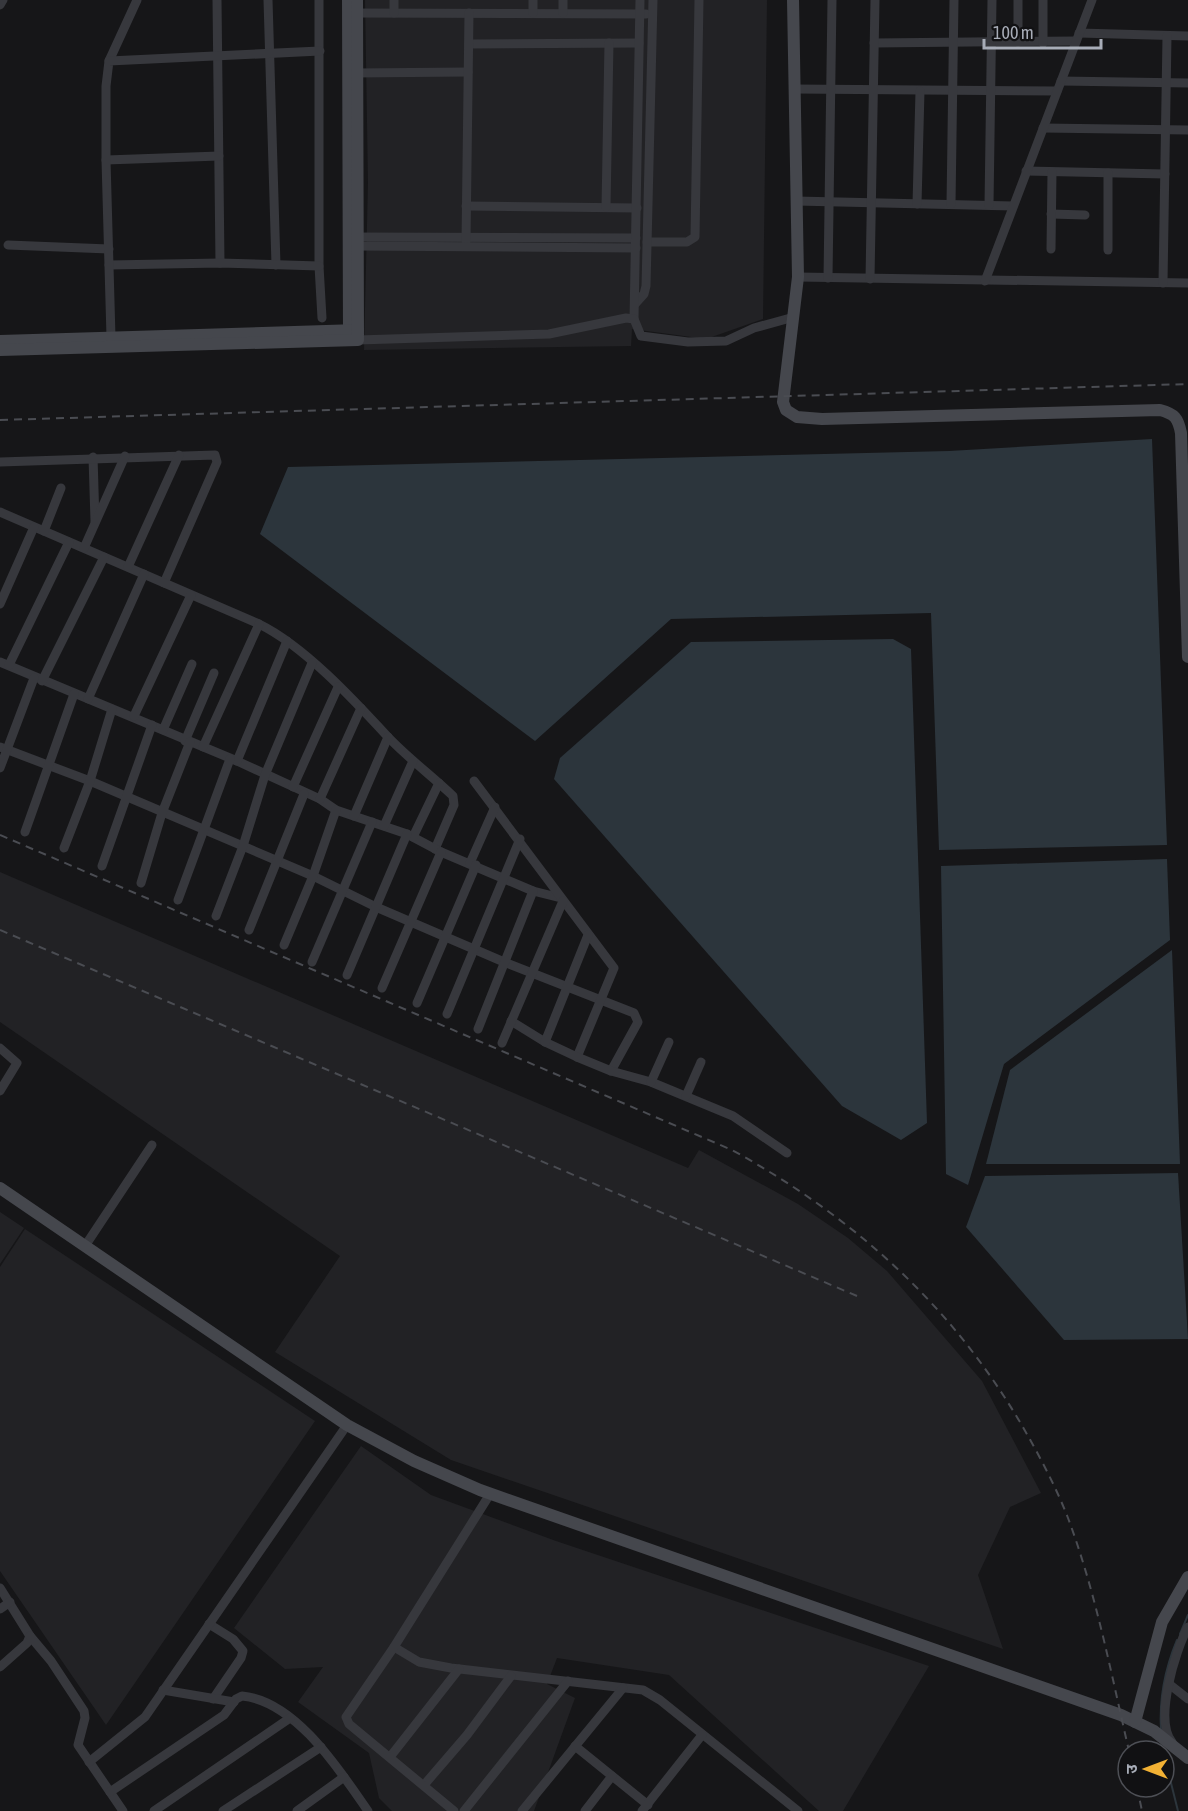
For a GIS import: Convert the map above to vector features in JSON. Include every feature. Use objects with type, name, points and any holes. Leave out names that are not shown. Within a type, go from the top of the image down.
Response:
[{"type":"street","points":[[0,5],[3,0]]},
{"type":"street","points":[[111,337],[106,86],[109,61],[137,0]]},
{"type":"street","points":[[217,0],[220,263]]},
{"type":"street","points":[[268,0],[276,265]]},
{"type":"street","points":[[319,0],[319,266],[322,318]]},
{"type":"street","points":[[394,0],[394,13]]},
{"type":"street","points":[[533,0],[533,13]]},
{"type":"street","points":[[563,0],[563,13]]},
{"type":"street","points":[[640,0],[634,319],[641,336],[710,342],[726,341],[754,328],[794,317]]},
{"type":"street","points":[[634,304],[644,294],[646,286],[652,0]]},
{"type":"street","points":[[647,242],[687,242],[695,237],[699,0]]},
{"type":"street","points":[[793,0],[798,278],[784,376],[783,402],[786,410],[797,417],[822,419],[1160,410],[1172,413],[1179,420],[1181,433],[1188,657]]},
{"type":"street","points":[[828,278],[832,0]]},
{"type":"street","points":[[870,279],[875,0]]},
{"type":"street","points":[[951,204],[954,0]]},
{"type":"street","points":[[989,205],[992,0]]},
{"type":"street","points":[[1018,0],[1018,42]]},
{"type":"street","points":[[1043,0],[1043,43]]},
{"type":"street","points":[[985,281],[1092,0]]},
{"type":"street","points":[[354,335],[353,6],[394,13],[652,14]]},
{"type":"street","points":[[466,242],[469,13]]},
{"type":"street","points":[[1163,283],[1167,36]]},
{"type":"street","points":[[874,43],[1043,43],[1077,37],[1188,36]]},
{"type":"street","points":[[606,207],[609,43]]},
{"type":"street","points":[[468,44],[639,43]]},
{"type":"street","points":[[109,61],[320,51]]},
{"type":"street","points":[[353,73],[468,72]]},
{"type":"street","points":[[1061,81],[1188,83]]},
{"type":"street","points":[[795,89],[1057,91]]},
{"type":"street","points":[[917,204],[920,91]]},
{"type":"street","points":[[1043,128],[1188,130]]},
{"type":"street","points":[[106,160],[219,156]]},
{"type":"street","points":[[1026,171],[1165,174]]},
{"type":"street","points":[[1051,249],[1052,172]]},
{"type":"street","points":[[1108,173],[1108,250]]},
{"type":"street","points":[[796,201],[1013,206]]},
{"type":"street","points":[[466,206],[637,208]]},
{"type":"street","points":[[1051,214],[1084,215]]},
{"type":"street","points":[[354,241],[636,243]]},
{"type":"street","points":[[8,245],[110,249]]},
{"type":"street","points":[[110,265],[220,263],[319,266]]},
{"type":"street","points":[[798,278],[1188,283]]},
{"type":"street","points":[[0,341],[111,337],[549,334],[617,318],[634,319]]},
{"type":"street","points":[[0,350],[354,335]]},
{"type":"street","points":[[0,462],[211,454],[217,458],[164,583]]},
{"type":"street","points":[[128,567],[179,455]]},
{"type":"street","points":[[84,548],[125,456]]},
{"type":"street","points":[[93,457],[95,525]]},
{"type":"street","points":[[2,597],[61,488]]},
{"type":"street","points":[[0,512],[259,624],[287,640],[361,708],[455,801],[438,850],[382,988]]},
{"type":"street","points":[[69,542],[4,663],[38,680],[112,710],[134,716],[187,742],[234,760],[304,794],[320,799],[336,810],[410,836],[533,891],[562,899]]},
{"type":"street","points":[[0,768],[3,748],[104,557]]},
{"type":"street","points":[[88,699],[144,574]]},
{"type":"street","points":[[134,716],[191,595]]},
{"type":"street","points":[[203,747],[259,624]]},
{"type":"street","points":[[178,900],[234,760],[287,640]]},
{"type":"street","points":[[216,916],[243,846],[265,775],[312,663]]},
{"type":"street","points":[[163,730],[192,664]]},
{"type":"street","points":[[141,883],[162,813],[214,673]]},
{"type":"street","points":[[293,787],[338,687]]},
{"type":"street","points":[[25,832],[51,765],[74,694]]},
{"type":"street","points":[[320,799],[361,708]]},
{"type":"street","points":[[64,848],[90,781],[112,710]]},
{"type":"street","points":[[102,866],[124,798],[152,725]]},
{"type":"street","points":[[354,816],[388,737]]},
{"type":"street","points":[[3,748],[51,765],[124,798],[243,846],[313,876],[376,907],[567,989],[634,1013],[638,1019],[611,1071]]},
{"type":"street","points":[[384,826],[413,761]]},
{"type":"street","points":[[474,780],[520,838],[588,935],[615,968],[577,1057]]},
{"type":"street","points":[[347,975],[410,836],[439,783]]},
{"type":"street","points":[[249,930],[304,794]]},
{"type":"street","points":[[417,1003],[495,807]]},
{"type":"street","points":[[284,945],[313,876],[336,810]]},
{"type":"street","points":[[312,962],[372,822]]},
{"type":"street","points":[[447,1014],[520,838]]},
{"type":"street","points":[[478,1029],[533,891]]},
{"type":"street","points":[[502,1043],[562,899]]},
{"type":"street","points":[[545,1042],[588,935]]},
{"type":"street","points":[[511,1022],[577,1057],[611,1071],[651,1082],[740,1120],[787,1153]]},
{"type":"street","points":[[651,1082],[669,1042]]},
{"type":"street","points":[[0,1048],[17,1063],[0,1091]]},
{"type":"street","points":[[686,1096],[701,1062]]},
{"type":"street","points":[[85,1246],[152,1145]]},
{"type":"street","points":[[0,1188],[347,1425],[414,1461],[490,1494],[1135,1722],[1165,1739]]},
{"type":"street","points":[[89,1762],[137,1725],[347,1425]]},
{"type":"street","points":[[454,1811],[349,1724],[346,1717],[394,1647],[490,1494]]},
{"type":"street","points":[[1135,1722],[1162,1622],[1188,1577]]},
{"type":"street","points":[[0,1588],[30,1636],[51,1661],[84,1711],[85,1718],[77,1740],[80,1750],[123,1811]]},
{"type":"street","points":[[0,1609],[10,1602]]},
{"type":"street","points":[[209,1624],[233,1639],[243,1651],[241,1658],[213,1699]]},
{"type":"street","points":[[1170,1739],[1165,1730],[1169,1684],[1188,1627]]},
{"type":"street","points":[[1,1665],[27,1643],[30,1636]]},
{"type":"street","points":[[394,1647],[419,1662],[647,1693],[798,1811]]},
{"type":"street","points":[[390,1757],[459,1669]]},
{"type":"street","points":[[423,1785],[467,1735],[511,1676]]},
{"type":"street","points":[[464,1811],[568,1681]]},
{"type":"street","points":[[1169,1684],[1188,1699]]},
{"type":"street","points":[[522,1811],[623,1688]]},
{"type":"street","points":[[163,1690],[234,1702]]},
{"type":"street","points":[[110,1792],[224,1715],[242,1696],[251,1698],[290,1718],[321,1747],[368,1811]]},
{"type":"street","points":[[154,1811],[290,1718]]},
{"type":"street","points":[[575,1746],[612,1776],[645,1808],[702,1735]]},
{"type":"street","points":[[224,1811],[321,1747]]},
{"type":"street","points":[[1176,1748],[1188,1758]]},
{"type":"street","points":[[585,1811],[612,1776]]},
{"type":"street","points":[[297,1811],[344,1777]]},
{"type":"shaded area","points":[[365,0],[767,0],[763,319],[706,339],[632,329],[631,346],[364,350],[368,183]]},
{"type":"shaded area","points":[[1152,439],[1167,845],[939,850],[931,613],[671,619],[535,741],[260,534],[288,467],[949,451]]},
{"type":"shaded area","points":[[893,639],[911,649],[927,1123],[901,1140],[842,1106],[554,779],[560,758],[691,642]]},
{"type":"shaded area","points":[[1167,859],[1170,940],[1004,1064],[968,1185],[946,1174],[941,866]]},
{"type":"shaded area","points":[[0,872],[688,1168],[699,1150],[798,1204],[848,1238],[887,1271],[982,1381],[1041,1493],[1010,1507],[978,1575],[1003,1649],[451,1460],[275,1352],[340,1256],[0,1022]]},
{"type":"shaded area","points":[[1172,950],[1180,1164],[986,1164],[1010,1070]]},
{"type":"shaded area","points":[[1178,1173],[1188,1339],[1064,1340],[966,1227],[985,1176]]},
{"type":"shaded area","points":[[0,1212],[24,1228],[0,1264]]},
{"type":"shaded area","points":[[25,1229],[315,1421],[106,1725],[0,1571],[0,1267]]},
{"type":"shaded area","points":[[361,1446],[431,1495],[556,1541],[929,1666],[843,1811],[819,1811],[669,1675],[557,1658],[547,1684],[575,1698],[534,1811],[392,1811],[379,1798],[369,1753],[298,1702],[323,1667],[285,1669],[234,1628]]},
{"type":"waterway","points":[[1180,1634],[1188,1615]]},
{"type":"waterway","points":[[1161,1730],[1164,1684],[1177,1640]]},
{"type":"waterway","points":[[1175,1799],[1178,1811]]},
{"type":"railway","points":[[0,420],[1188,384]]},
{"type":"railway","points":[[0,835],[732,1150],[777,1176],[860,1236],[898,1269],[966,1343],[996,1384],[1042,1461],[1068,1518],[1087,1575],[1126,1739]]},
{"type":"railway","points":[[0,930],[857,1296]]},
{"type":"railway","points":[[1140,1799],[1142,1811]]}]
